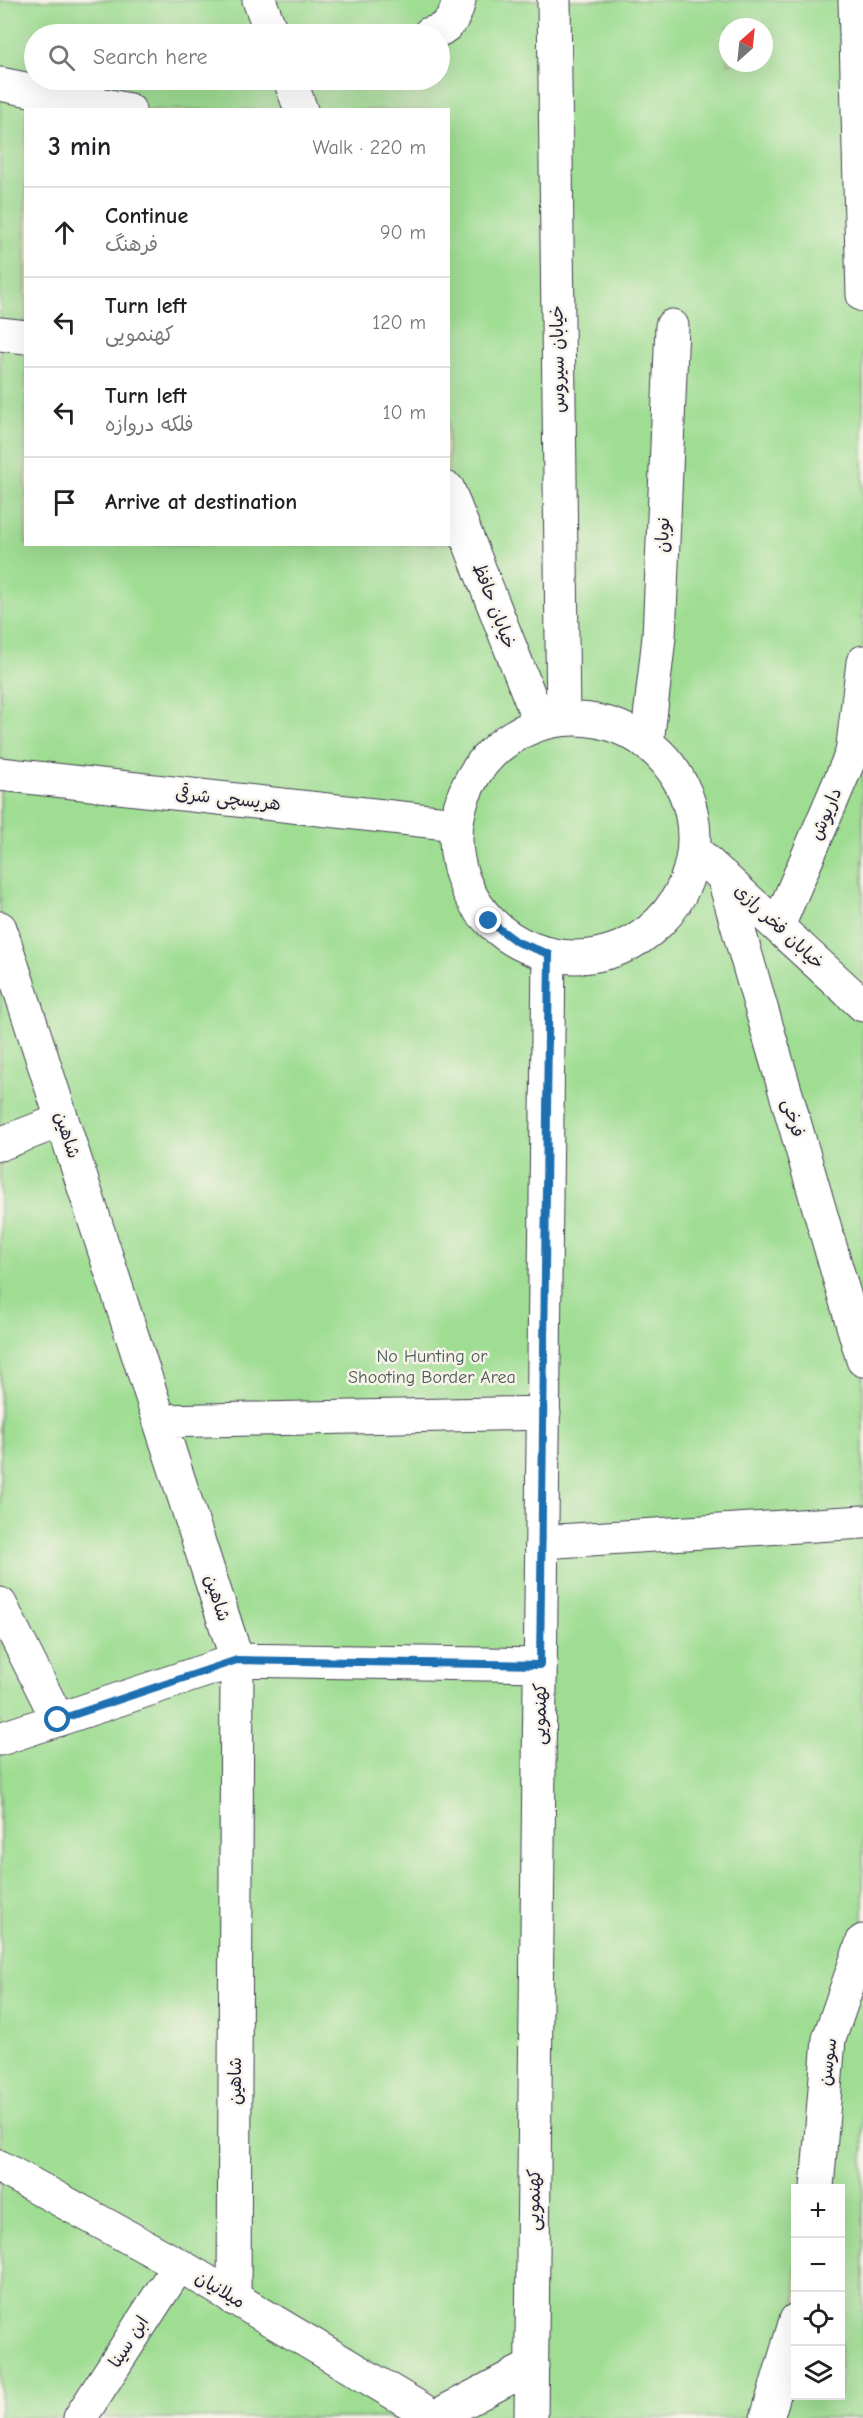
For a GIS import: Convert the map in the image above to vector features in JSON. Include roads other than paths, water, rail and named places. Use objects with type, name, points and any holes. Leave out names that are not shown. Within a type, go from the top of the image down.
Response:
[{"type":"street","points":[[259,0],[268,24]]},
{"type":"street","points":[[449,24],[453,20],[459,0]]},
{"type":"street","name":"خیابان سیروس","points":[[551,721],[554,0]]},
{"type":"street","points":[[855,0],[863,295]]},
{"type":"street","points":[[0,84],[24,89]]},
{"type":"street","points":[[30,90],[119,108]]},
{"type":"street","points":[[294,90],[300,108]]},
{"type":"street","name":"نوبان","points":[[647,744],[659,637],[672,326]]},
{"type":"street","points":[[0,334],[24,337]]},
{"type":"street","name":"خیابان حافظ","points":[[450,494],[551,721]]},
{"type":"street","name":"داریوش","points":[[778,926],[852,753],[863,662]]},
{"type":"street","points":[[598,720],[631,732],[647,744],[659,753],[680,782],[693,814],[694,849],[687,882],[670,911],[645,935],[616,950],[583,957],[549,954],[517,942],[489,921],[468,892],[458,859],[456,824],[465,791],[483,762],[508,738],[551,721],[598,720]]},
{"type":"street","name":"هریسچی شرقی","points":[[0,774],[456,824]]},
{"type":"street","name":"خیابان فخر رازی","points":[[694,849],[778,926],[858,992]]},
{"type":"street","name":"فرخی","points":[[723,876],[861,1345]]},
{"type":"street","name":"شاهین","points":[[2,937],[237,1660],[234,2299]]},
{"type":"street","name":"کهنمویی","points":[[531,2418],[549,954]]},
{"type":"street","points":[[0,1144],[63,1120]]},
{"type":"street","points":[[160,1421],[544,1413]]},
{"type":"street","points":[[542,1542],[863,1522]]},
{"type":"street","points":[[0,1604],[58,1720]]},
{"type":"street","points":[[0,1739],[237,1660],[540,1665]]},
{"type":"street","name":"سوسن","points":[[817,2184],[829,2039],[863,1941]]},
{"type":"street","name":"میلانیان","points":[[0,2168],[178,2265],[434,2418]]},
{"type":"street","name":"ابن سینا","points":[[80,2418],[178,2265]]},
{"type":"street","points":[[767,2418],[791,2334]]},
{"type":"street","points":[[434,2418],[532,2366]]},
{"type":"park label","name":"No Hunting or Shooting Border Area","points":[[432,1366]]}]
